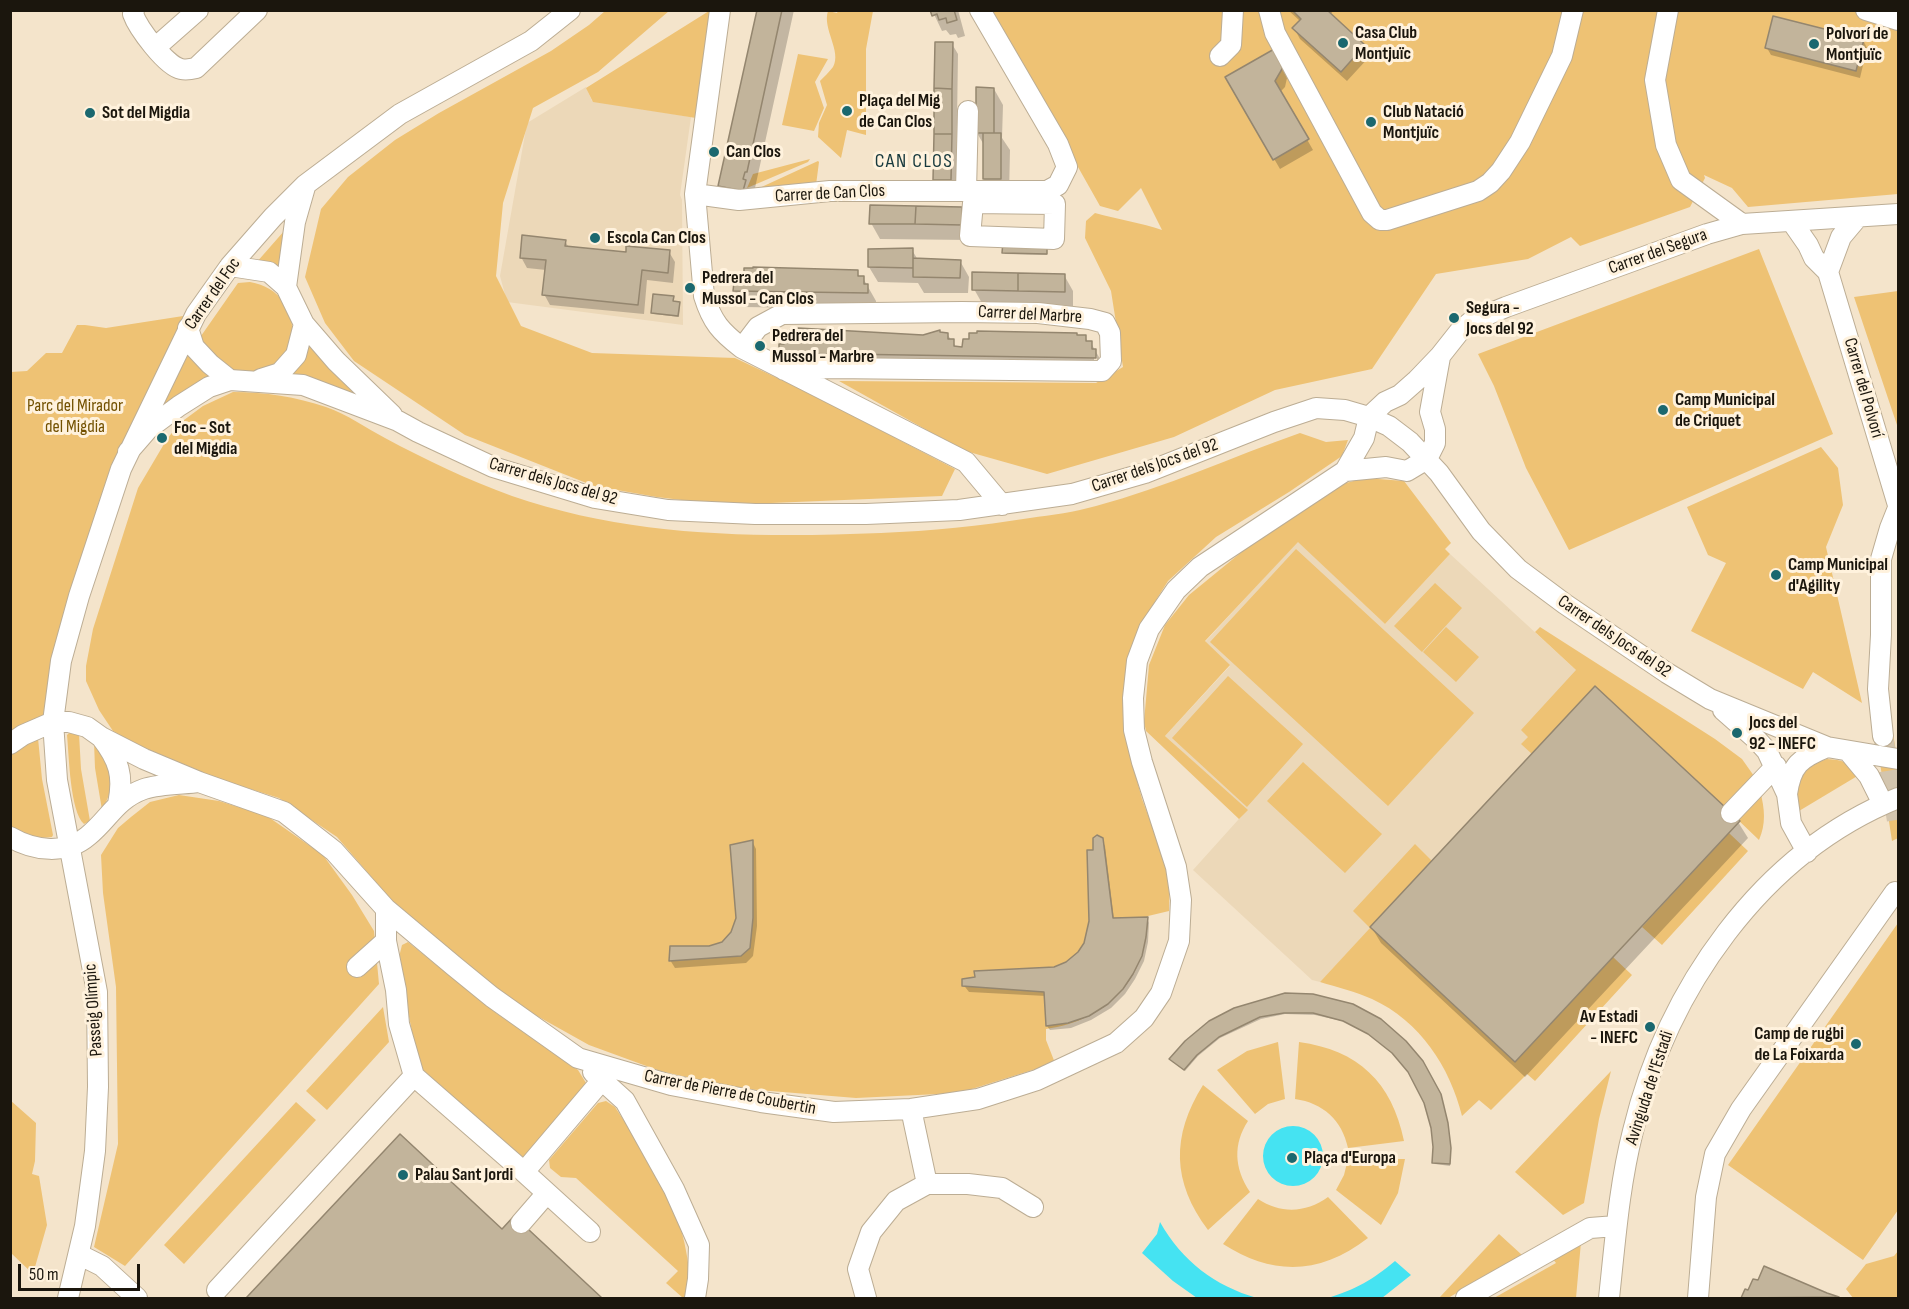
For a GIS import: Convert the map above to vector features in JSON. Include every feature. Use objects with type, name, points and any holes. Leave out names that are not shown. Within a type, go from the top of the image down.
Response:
[{"type":"street","points":[[134,10],[136,23],[170,64],[181,69],[196,68],[257,10]]},
{"type":"street","points":[[156,47],[198,10]]},
{"type":"street","name":"Carrer del Foc","points":[[53,722],[64,650],[86,576],[128,452],[188,328],[230,266],[305,185],[400,114],[531,41],[570,10]]},
{"type":"street","points":[[720,10],[694,194],[704,296],[720,331],[742,348],[966,462],[1002,506]]},
{"type":"street","name":"Carrer de Can Clos","points":[[694,194],[740,200],[830,191],[1047,191],[1058,184],[1067,167],[1058,144],[980,10]]},
{"type":"street","points":[[1220,56],[1231,45],[1233,10]]},
{"type":"street","points":[[1269,10],[1275,33],[1372,213],[1380,220],[1387,220],[1478,191],[1490,183],[1501,171],[1520,142],[1562,56],[1573,10]]},
{"type":"street","points":[[1668,10],[1654,80],[1666,145],[1681,180],[1742,224]]},
{"type":"street","points":[[1866,10],[1899,20]]},
{"type":"street","points":[[966,191],[968,111]]},
{"type":"street","points":[[286,287],[295,222],[305,185]]},
{"type":"street","name":"Carrer del Segura","points":[[1369,417],[1385,402],[1400,395],[1472,321],[1498,310],[1707,234],[1742,224],[1899,214]]},
{"type":"street","points":[[1828,272],[1840,237],[1857,218]]},
{"type":"street","name":"Carrer del Polvorí","points":[[1792,222],[1814,258],[1828,272],[1899,506]]},
{"type":"street","points":[[230,266],[269,272],[286,287],[304,324],[336,361],[398,420]]},
{"type":"street","name":"Carrer del Marbre","points":[[742,348],[758,327],[782,314],[951,312],[1038,314],[1090,319],[1105,323],[1110,333],[1111,361],[1102,371],[831,368],[784,370]]},
{"type":"street","points":[[256,381],[280,373],[296,354],[304,324]]},
{"type":"street","points":[[188,328],[194,347],[230,380]]},
{"type":"street","name":"Carrer del Segura","points":[[1427,459],[1435,443],[1435,429],[1430,412],[1440,356]]},
{"type":"street","points":[[128,452],[148,429],[179,406],[209,387],[230,380],[303,385],[398,420]]},
{"type":"street","points":[[1400,395],[1418,402],[1430,412]]},
{"type":"street","name":"Carrer dels Jocs del 92","points":[[398,420],[418,432],[493,466],[595,498],[668,510],[755,514],[866,514],[1002,506],[1072,494],[1145,473],[1274,422],[1316,408],[1345,410],[1389,426],[1410,442],[1427,459],[1481,531],[1518,569],[1612,637],[1710,699]]},
{"type":"street","name":"Carrer de Pierre de Coubertin","points":[[53,722],[69,722],[87,727],[101,737],[144,759],[284,812],[292,829],[334,850],[386,909],[492,997],[578,1058],[670,1085],[761,1102],[834,1112],[911,1109],[978,1099],[1037,1080],[1116,1043],[1144,1018],[1161,993],[1179,941],[1181,900],[1176,867],[1134,730],[1133,698],[1137,661],[1149,629],[1176,590],[1200,567],[1345,471],[1364,438],[1369,417]]},
{"type":"street","points":[[1364,438],[1371,457],[1386,467]]},
{"type":"street","name":"Carrer de Pierre de Coubertin","points":[[1345,471],[1386,467],[1407,471],[1427,459]]},
{"type":"street","points":[[1883,736],[1878,689],[1881,559],[1899,506]]},
{"type":"street","points":[[1881,591],[1899,579]]},
{"type":"street","points":[[1881,626],[1899,608]]},
{"type":"street","points":[[1710,699],[1827,747],[1899,759]]},
{"type":"street","points":[[1710,699],[1758,740],[1767,751],[1776,766],[1787,794],[1791,823],[1807,852]]},
{"type":"street","points":[[10,744],[23,735],[53,722]]},
{"type":"street","name":"Passeig Olímpic","points":[[53,722],[57,780],[97,992],[98,1087],[95,1151],[80,1255],[68,1299]]},
{"type":"street","points":[[101,737],[119,766],[118,804]]},
{"type":"street","points":[[1787,794],[1790,774],[1800,762],[1813,752],[1827,747]]},
{"type":"street","points":[[1849,752],[1891,801]]},
{"type":"street","points":[[1731,813],[1776,766]]},
{"type":"street","points":[[10,837],[22,844],[46,850],[69,847],[87,837],[118,804],[145,789],[200,782]]},
{"type":"street","name":"Avinguda de l'Estadi","points":[[1610,1299],[1616,1226],[1633,1131],[1661,1045],[1688,992],[1722,937],[1752,901],[1807,852],[1847,824],[1891,801]]},
{"type":"street","points":[[1698,1299],[1706,1197],[1715,1154],[1741,1109],[1895,892]]},
{"type":"street","points":[[386,909],[386,941],[396,990],[399,1024],[414,1076],[590,1232]]},
{"type":"street","points":[[357,967],[386,941]]},
{"type":"street","points":[[578,1058],[625,1101],[674,1189],[699,1245],[695,1299]]},
{"type":"street","points":[[217,1290],[414,1076]]},
{"type":"street","points":[[524,1172],[602,1080]]},
{"type":"street","points":[[911,1109],[927,1184]]},
{"type":"street","points":[[866,1299],[858,1269],[871,1232],[896,1202],[927,1184],[968,1184],[1002,1188],[1033,1207]]},
{"type":"street","points":[[521,1223],[547,1193]]},
{"type":"street","points":[[1466,1299],[1590,1228],[1616,1226]]},
{"type":"street","points":[[80,1255],[102,1266],[120,1290],[137,1299]]},
{"type":"shaded area","name":"Escola Can Clos","points":[[586,87],[592,101],[691,117],[680,195],[682,200],[683,325],[507,302],[500,276],[527,123]]},
{"type":"shaded area","points":[[1298,541],[1385,624],[1450,554],[1740,821],[1515,1062],[1371,928],[1320,982],[1312,980],[1193,870],[1247,810],[1165,736],[1230,666],[1205,642]]},
{"type":"green space","points":[[605,11],[669,11],[598,72],[533,108],[503,203],[496,276],[521,326],[592,353],[735,358],[809,393],[955,469],[942,496],[722,505],[594,486],[465,435],[354,361],[325,323],[305,277],[321,209],[348,177],[395,140],[551,51]]},
{"type":"green space","points":[[712,11],[696,118],[593,102],[586,88]]},
{"type":"green space","points":[[828,11],[837,13],[838,11],[873,11],[866,49],[866,135],[847,130],[841,158],[818,137],[819,123],[827,105],[820,81],[833,67],[835,61],[827,18]]},
{"type":"green space","points":[[990,11],[1898,11],[1898,194],[1748,207],[1732,188],[1704,175],[1705,178],[1690,207],[1580,246],[1571,237],[1528,259],[1436,274],[1372,369],[1275,390],[1174,437],[1047,474],[969,452],[839,381],[1096,383],[1123,367],[1111,291],[1085,238],[1086,221],[1095,213],[1162,230],[1141,188],[1118,211],[1100,206]]},
{"type":"green space","points":[[798,54],[828,59],[815,82],[824,108],[814,131],[782,125]]},
{"type":"green space","points":[[810,159],[808,162],[747,188],[753,174]]},
{"type":"green space","points":[[818,161],[816,185],[755,190]]},
{"type":"green space","points":[[292,222],[283,275],[256,263]]},
{"type":"green space","name":"Camp Municipal de Criquet","points":[[1759,249],[1833,434],[1569,550],[1526,468],[1494,386],[1478,354]]},
{"type":"green space","points":[[250,282],[270,289],[283,301],[291,317],[292,333],[288,349],[279,362],[266,371],[248,373],[226,367],[210,352],[201,336],[238,283]]},
{"type":"green space","points":[[1898,291],[1898,428],[1854,297]]},
{"type":"green space","name":"Parc del Mirador del Migdia","points":[[196,314],[128,452],[53,722],[11,744],[11,372],[27,371],[46,353],[62,353],[77,325],[106,328]]},
{"type":"green space","points":[[307,338],[374,404],[286,375]]},
{"type":"green space","points":[[190,352],[214,379],[158,412],[173,380]]},
{"type":"green space","points":[[233,392],[280,396],[326,407],[463,476],[512,496],[557,510],[602,520],[694,532],[834,535],[974,526],[1088,508],[1148,490],[1300,433],[1326,442],[1348,440],[1342,456],[1216,537],[1168,581],[1146,616],[1131,652],[1127,687],[1127,743],[1142,799],[1170,874],[1169,911],[1148,916],[1146,939],[1132,977],[1120,993],[1105,1006],[1068,1024],[1046,1029],[1046,1040],[1055,1063],[959,1093],[856,1098],[734,1088],[660,1071],[589,1045],[512,1002],[406,917],[337,837],[279,798],[215,778],[149,752],[113,731],[99,710],[86,681],[86,666],[93,629],[138,488],[167,439],[180,423],[203,406]]},
{"type":"green space","name":"Camp Municipal d'Agility","points":[[1821,447],[1838,468],[1843,505],[1826,547],[1862,703],[1813,672],[1803,689],[1691,631],[1726,563],[1708,555],[1687,507]]},
{"type":"green space","points":[[1365,478],[1404,481],[1451,543],[1445,549],[1450,554],[1385,624],[1298,542],[1205,641],[1230,665],[1165,736],[1248,810],[1239,819],[1146,731],[1144,722],[1149,665],[1165,625],[1189,595],[1244,550],[1314,502],[1346,483]]},
{"type":"green space","points":[[1296,549],[1474,713],[1388,806],[1210,642]]},
{"type":"green space","points":[[1435,583],[1462,608],[1422,652],[1394,626]]},
{"type":"green space","points":[[1446,627],[1479,657],[1456,682],[1423,652]]},
{"type":"green space","points":[[1540,627],[1715,739],[1742,759],[1754,776],[1725,807],[1532,754],[1521,744],[1528,737],[1521,730],[1576,670],[1535,632]]},
{"type":"green space","points":[[1228,676],[1303,744],[1247,807],[1172,738]]},
{"type":"green space","points":[[69,733],[79,734],[81,769],[90,821],[84,824],[79,818],[73,796],[67,735]]},
{"type":"green space","points":[[1893,733],[1898,764],[1898,838],[1892,841],[1876,737]]},
{"type":"green space","points":[[38,738],[42,779],[53,835],[41,838],[20,833],[11,827],[11,753]]},
{"type":"green space","points":[[94,742],[108,759],[112,774],[110,793],[102,810],[95,768]]},
{"type":"green space","points":[[1827,759],[1845,762],[1859,775],[1799,811],[1795,790],[1796,781],[1811,765]]},
{"type":"green space","points":[[1303,762],[1382,834],[1345,873],[1267,801]]},
{"type":"green space","points":[[1760,791],[1764,816],[1759,840],[1736,818]]},
{"type":"green space","points":[[179,795],[219,801],[267,816],[323,855],[374,931],[379,984],[125,1266],[94,1247],[118,1144],[116,987],[103,893],[101,855],[118,828],[150,802]]},
{"type":"green space","points":[[1729,833],[1748,851],[1662,945],[1642,927]]},
{"type":"green space","points":[[1415,844],[1432,861],[1371,928],[1515,1062],[1613,957],[1632,975],[1535,1081],[1527,1074],[1491,1110],[1479,1100],[1462,1116],[1450,1080],[1441,1063],[1430,1047],[1405,1020],[1372,999],[1320,982],[1370,928],[1353,911]]},
{"type":"green space","name":"Camp de rugbi de La Foixarda","points":[[1898,923],[1898,1210],[1863,1260],[1728,1165]]},
{"type":"green space","points":[[408,942],[496,1013],[578,1070],[586,1083],[524,1160],[426,1075],[418,1062],[398,961],[402,945]]},
{"type":"green space","points":[[383,1007],[389,1042],[327,1110],[306,1091]]},
{"type":"green space","points":[[1278,1042],[1285,1099],[1268,1104],[1255,1114],[1217,1070],[1247,1051]]},
{"type":"green space","points":[[1299,1042],[1339,1053],[1355,1061],[1369,1072],[1391,1102],[1404,1141],[1348,1148],[1341,1129],[1330,1115],[1314,1104],[1295,1099]]},
{"type":"green space","points":[[1611,1071],[1599,1119],[1584,1203],[1563,1215],[1515,1172]]},
{"type":"green space","points":[[1203,1085],[1248,1121],[1240,1138],[1237,1156],[1241,1174],[1250,1192],[1208,1230],[1188,1194],[1182,1176],[1180,1159],[1185,1122]]},
{"type":"green space","points":[[10,1100],[36,1123],[35,1161],[32,1174],[39,1176],[47,1225],[33,1274],[11,1253]]},
{"type":"green space","points":[[606,1101],[615,1107],[649,1156],[672,1200],[685,1243],[690,1273],[691,1288],[683,1298],[666,1283],[678,1271],[576,1178],[561,1177],[550,1168],[549,1160],[598,1103]]},
{"type":"green space","points":[[296,1102],[316,1120],[184,1264],[164,1245]]},
{"type":"green space","points":[[1348,1159],[1405,1159],[1398,1193],[1381,1225],[1336,1190],[1344,1175]]},
{"type":"green space","points":[[1328,1197],[1368,1238],[1332,1259],[1314,1265],[1278,1266],[1260,1262],[1223,1244],[1258,1199],[1276,1207],[1293,1210],[1311,1206]]},
{"type":"green space","points":[[1499,1234],[1522,1255],[1448,1298],[1439,1298]]},
{"type":"green space","points":[[1581,1242],[1576,1298],[1494,1298],[1556,1263],[1552,1258]]},
{"type":"green space","points":[[1898,1251],[1898,1298],[1853,1298],[1846,1289],[1866,1264],[1894,1256]]},
{"type":"water","points":[[1287,1126],[1299,1126],[1310,1131],[1318,1139],[1323,1156],[1321,1168],[1310,1181],[1299,1186],[1287,1186],[1276,1181],[1268,1173],[1263,1162],[1263,1150],[1268,1139],[1276,1131]]},
{"type":"water","points":[[1160,1222],[1179,1249],[1201,1270],[1227,1287],[1257,1298],[1197,1298],[1173,1281],[1142,1253],[1157,1234]]},
{"type":"water","points":[[1395,1261],[1411,1275],[1382,1298],[1328,1298],[1364,1283]]},
{"type":"building","points":[[757,10],[782,10],[747,172],[743,179],[746,180],[743,191],[718,186]]},
{"type":"building","points":[[930,10],[954,10],[957,20],[947,23],[946,18],[939,20],[937,14],[932,16]]},
{"type":"building","points":[[1292,10],[1327,10],[1365,45],[1341,72],[1292,28],[1301,19]]},
{"type":"building","name":"Polvorí de Montjuïc","points":[[1773,16],[1864,39],[1856,71],[1765,48]]},
{"type":"building","points":[[935,42],[953,42],[952,89],[934,88]]},
{"type":"building","points":[[1276,48],[1282,69],[1275,81],[1309,139],[1273,160],[1225,77]]},
{"type":"building","points":[[976,87],[994,88],[994,133],[976,133]]},
{"type":"building","points":[[934,88],[952,89],[952,134],[934,134]]},
{"type":"building","points":[[983,133],[1001,133],[1001,179],[983,179]]},
{"type":"building","points":[[934,134],[952,134],[951,180],[933,180]]},
{"type":"building","points":[[870,205],[916,206],[915,224],[869,224]]},
{"type":"building","points":[[916,206],[962,207],[962,225],[915,224]]},
{"type":"building","points":[[522,235],[566,240],[565,246],[626,252],[626,246],[670,250],[668,273],[642,270],[638,305],[542,295],[546,260],[520,258]]},
{"type":"building","points":[[1003,241],[1047,242],[1047,254],[1002,253]]},
{"type":"building","points":[[913,248],[913,268],[868,267],[868,249]]},
{"type":"building","points":[[913,258],[961,260],[960,278],[913,277]]},
{"type":"building","points":[[744,268],[858,270],[858,276],[864,276],[864,284],[868,284],[868,293],[733,291],[734,282],[738,282],[738,274],[744,274]]},
{"type":"building","points":[[972,272],[1018,273],[1018,291],[972,290]]},
{"type":"building","points":[[1018,273],[1065,274],[1065,292],[1018,291]]},
{"type":"building","points":[[653,294],[674,296],[673,301],[680,302],[678,316],[651,313]]},
{"type":"building","points":[[798,328],[923,335],[940,330],[940,332],[948,333],[948,339],[954,339],[954,346],[962,347],[963,339],[969,339],[969,333],[977,333],[977,331],[1077,333],[1077,335],[1086,335],[1086,341],[1092,341],[1092,349],[1096,349],[1096,358],[779,353],[779,344],[784,344],[783,336],[790,336],[790,330],[798,330]]},
{"type":"building","points":[[1595,686],[1740,821],[1515,1062],[1370,927]]},
{"type":"building","points":[[1097,835],[1103,838],[1113,918],[1148,917],[1142,956],[1123,989],[1108,1004],[1089,1016],[1068,1023],[1046,1026],[1044,992],[962,986],[962,979],[975,977],[974,971],[1054,967],[1066,962],[1078,952],[1084,943],[1089,921],[1087,850],[1093,850],[1093,838]]},
{"type":"building","points":[[753,840],[753,918],[750,948],[741,956],[669,961],[670,946],[709,946],[722,942],[731,932],[736,918],[730,845]]},
{"type":"building","points":[[1285,993],[1313,994],[1353,1004],[1381,1019],[1406,1041],[1423,1061],[1441,1094],[1448,1123],[1450,1164],[1432,1163],[1431,1128],[1424,1103],[1408,1072],[1392,1053],[1368,1034],[1343,1021],[1313,1013],[1284,1013],[1260,1017],[1219,1037],[1197,1055],[1184,1070],[1169,1059],[1185,1041],[1209,1021],[1234,1008]]},
{"type":"building","name":"Palau Sant Jordi","points":[[400,1134],[502,1229],[514,1216],[602,1298],[246,1298]]},
{"type":"building","points":[[1764,1266],[1839,1297],[1741,1298],[1753,1279],[1758,1280]]},
{"type":"tunnel","points":[[1884,741],[1898,827]]},
{"type":"place","name":"Casa Club Montjuïc","points":[[1343,43]]},
{"type":"place","name":"Polvorí de Montjuïc","points":[[1814,44]]},
{"type":"place","name":"Plaça del Mig de Can Clos","points":[[847,111]]},
{"type":"place","name":"Sot del Migdia","points":[[90,113]]},
{"type":"place","name":"Club Natació Montjuïc","points":[[1371,122]]},
{"type":"place","name":"Can Clos","points":[[714,152]]},
{"type":"place","name":"Escola Can Clos","points":[[595,238]]},
{"type":"place","name":"Pedrera del Mussol - Can Clos","points":[[690,288]]},
{"type":"place","name":"Segura - Jocs del 92","points":[[1454,318]]},
{"type":"place","name":"Pedrera del Mussol - Marbre","points":[[760,346]]},
{"type":"place","name":"Camp Municipal de Criquet","points":[[1663,410]]},
{"type":"place","name":"Foc - Sot del Migdia","points":[[162,438]]},
{"type":"place","name":"Camp Municipal d'Agility","points":[[1776,575]]},
{"type":"place","name":"Jocs del 92 - INEFC","points":[[1737,733]]},
{"type":"place","name":"Av Estadi - INEFC","points":[[1650,1027]]},
{"type":"place","name":"Camp de rugbi de La Foixarda","points":[[1856,1044]]},
{"type":"place","name":"Plaça d'Europa","points":[[1292,1158]]},
{"type":"place","name":"Palau Sant Jordi","points":[[403,1175]]},
{"type":"district","name":"CAN CLOS","points":[[914,162]]}]
